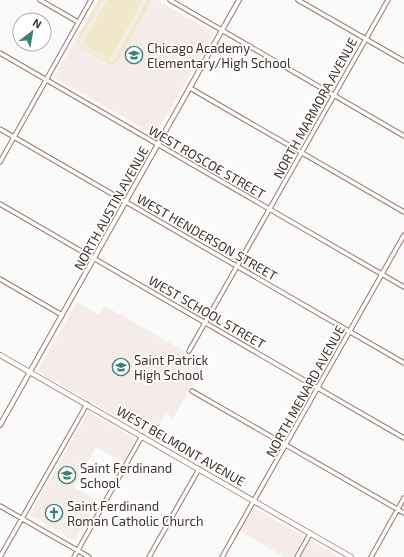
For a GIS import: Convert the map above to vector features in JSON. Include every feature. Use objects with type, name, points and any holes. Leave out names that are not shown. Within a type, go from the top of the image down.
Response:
[{"type":"main road","name":"WEST BELMONT AVENUE","points":[[0,355],[351,557]]},
{"type":"street","points":[[40,0],[78,22]]},
{"type":"street","points":[[0,162],[91,0]]},
{"type":"street","points":[[170,0],[404,136]]},
{"type":"street","name":"NORTH AUSTIN AVENUE","points":[[0,425],[239,0]]},
{"type":"street","points":[[298,0],[404,62]]},
{"type":"street","name":"NORTH MARMORA AVENUE","points":[[189,351],[388,0]]},
{"type":"street","name":"WEST ROSCOE STREET","points":[[0,53],[404,287]]},
{"type":"street","points":[[190,88],[404,212]]},
{"type":"street","name":"WEST HENDERSON STREET","points":[[0,129],[404,362]]},
{"type":"street","name":"WEST SCHOOL STREET","points":[[0,204],[404,438]]},
{"type":"street","name":"NORTH MENARD AVENUE","points":[[222,557],[404,235]]},
{"type":"street","points":[[0,279],[62,315]]},
{"type":"street","points":[[192,391],[404,513]]},
{"type":"street","points":[[0,557],[87,404]]},
{"type":"street","points":[[74,557],[142,436]]},
{"type":"street","points":[[149,557],[199,469]]},
{"type":"street","points":[[371,557],[404,498]]},
{"type":"street","points":[[0,506],[89,557]]},
{"type":"street","points":[[297,557],[310,534]]},
{"type":"shaded area","name":"Chicago Academy Elementary/High School","points":[[98,0],[157,0],[214,33],[155,135],[54,77]]},
{"type":"shaded area","points":[[99,0],[102,0],[79,42],[81,46],[111,62],[115,60],[147,0],[149,0],[149,5],[118,61],[112,64],[107,63],[80,47],[77,43],[78,38]]},
{"type":"shaded area","points":[[107,0],[143,0],[109,60],[82,44]]},
{"type":"shaded area","name":"Saint Patrick High School","points":[[77,302],[99,315],[105,306],[205,363],[173,418],[166,414],[153,437],[37,371]]},
{"type":"shaded area","name":"Saint Ferdinand School","points":[[88,412],[136,439],[124,462],[96,447],[74,487],[97,501],[75,541],[30,515]]},
{"type":"shaded area","points":[[254,508],[340,557],[284,557],[240,531]]},
{"type":"place","name":"Chicago Academy Elementary/High School","points":[[134,55]]},
{"type":"place","name":"Saint Patrick High School","points":[[121,367]]},
{"type":"place","name":"Saint Ferdinand School","points":[[67,475]]},
{"type":"place","name":"Saint Ferdinand Roman Catholic Church","points":[[54,513]]}]
